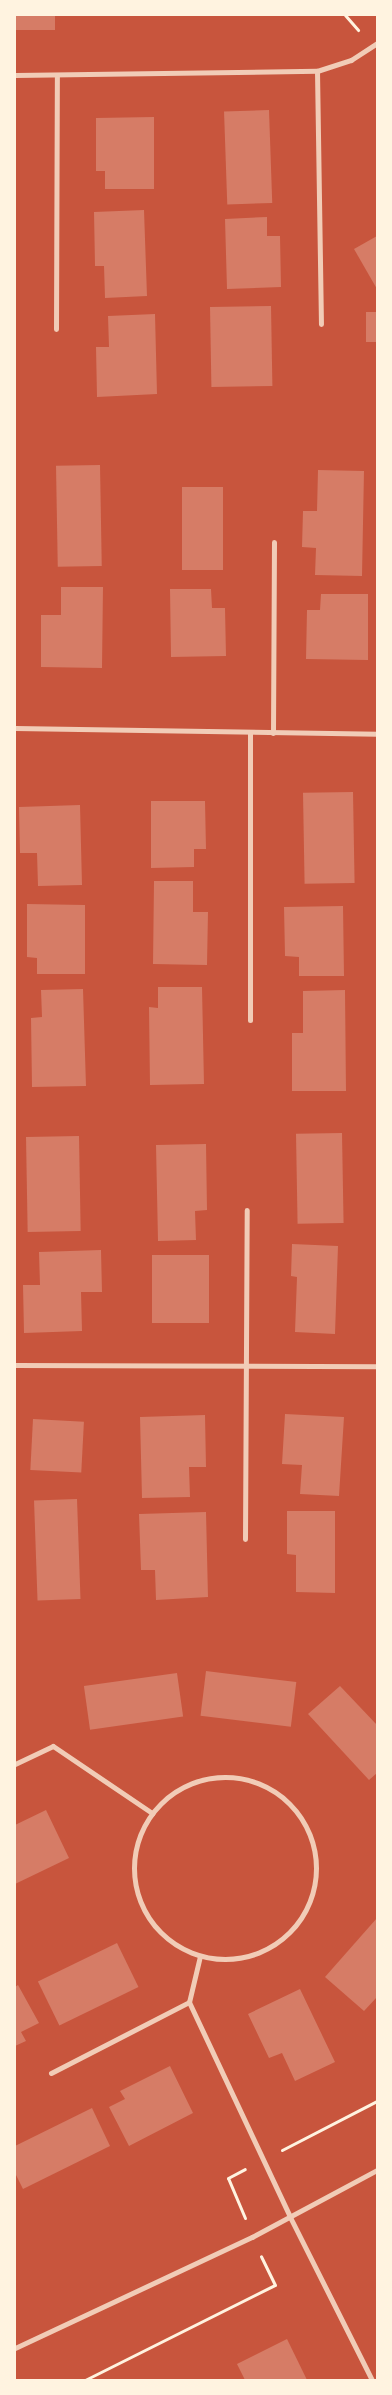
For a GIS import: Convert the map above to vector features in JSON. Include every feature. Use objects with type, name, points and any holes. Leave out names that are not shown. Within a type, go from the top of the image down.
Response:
[{"type":"street","points":[[15,75],[317,71],[351,60],[377,43]]},
{"type":"street","points":[[317,71],[321,324]]},
{"type":"street","points":[[56,329],[57,75]]},
{"type":"street","points":[[273,733],[274,542]]},
{"type":"street","points":[[15,728],[377,734]]},
{"type":"street","points":[[250,733],[250,1020]]},
{"type":"street","points":[[245,1539],[247,1210]]},
{"type":"street","points":[[15,1365],[377,1366]]},
{"type":"street","points":[[15,1764],[53,1746],[152,1813]]},
{"type":"street","points":[[221,1777],[250,1780],[270,1788],[288,1802],[302,1818],[312,1838],[316,1860],[315,1882],[309,1903],[302,1916],[283,1938],[264,1950],[244,1957],[222,1959],[200,1956],[180,1947],[162,1934],[148,1917],[139,1897],[134,1876],[135,1853],[141,1832],[152,1813],[167,1797],[186,1786],[206,1779],[221,1777]]},
{"type":"street","points":[[200,1956],[189,2002],[290,2217],[372,2380]]},
{"type":"street","points":[[51,2072],[189,2002]]},
{"type":"street","points":[[15,2348],[290,2217],[377,2170]]},
{"type":"building","points":[[15,15],[55,15],[55,30],[15,30]]},
{"type":"building","points":[[269,110],[272,203],[227,205],[224,112]]},
{"type":"building","points":[[154,117],[154,189],[105,189],[105,171],[96,171],[96,118]]},
{"type":"building","points":[[144,210],[147,296],[105,298],[104,266],[95,266],[94,212]]},
{"type":"building","points":[[267,217],[267,236],[280,236],[281,287],[227,289],[225,219]]},
{"type":"building","points":[[377,236],[377,289],[354,249]]},
{"type":"building","points":[[271,306],[272,386],[211,387],[210,307]]},
{"type":"building","points":[[366,312],[377,312],[377,342],[366,342]]},
{"type":"building","points":[[155,314],[157,394],[97,397],[96,347],[109,347],[108,316]]},
{"type":"building","points":[[100,465],[102,566],[58,567],[56,466]]},
{"type":"building","points":[[318,470],[364,471],[362,576],[315,575],[316,548],[302,547],[303,511],[317,511]]},
{"type":"building","points":[[182,487],[223,487],[223,570],[182,570]]},
{"type":"building","points":[[61,587],[103,587],[102,668],[41,667],[41,615],[61,615]]},
{"type":"building","points":[[170,589],[211,589],[212,608],[225,608],[226,656],[171,657]]},
{"type":"building","points":[[321,594],[368,594],[368,660],[306,659],[307,610],[320,610]]},
{"type":"building","points":[[353,792],[355,883],[305,884],[303,793]]},
{"type":"building","points":[[151,801],[205,801],[206,849],[194,849],[194,867],[151,868]]},
{"type":"building","points":[[80,805],[82,885],[38,886],[37,853],[20,853],[19,807]]},
{"type":"building","points":[[154,881],[193,881],[193,912],[208,912],[207,965],[153,964]]},
{"type":"building","points":[[27,904],[85,905],[85,974],[37,974],[37,958],[27,957]]},
{"type":"building","points":[[343,906],[344,976],[299,976],[299,957],[285,956],[284,907]]},
{"type":"building","points":[[158,987],[202,987],[204,1084],[150,1085],[149,1007],[158,1008]]},
{"type":"building","points":[[83,989],[86,1086],[32,1087],[31,1018],[42,1017],[41,990]]},
{"type":"building","points":[[345,990],[346,1091],[292,1091],[292,1033],[303,1033],[303,991]]},
{"type":"building","points":[[342,1133],[344,1223],[298,1224],[296,1134]]},
{"type":"building","points":[[79,1136],[81,1231],[28,1232],[26,1137]]},
{"type":"building","points":[[206,1144],[207,1210],[195,1211],[196,1240],[158,1241],[156,1145]]},
{"type":"building","points":[[292,1244],[338,1246],[335,1334],[295,1332],[297,1277],[291,1276]]},
{"type":"building","points":[[101,1250],[102,1292],[81,1292],[82,1331],[24,1333],[23,1285],[40,1285],[39,1252]]},
{"type":"building","points":[[152,1255],[209,1255],[209,1323],[152,1323]]},
{"type":"building","points":[[285,1414],[344,1417],[339,1496],[300,1494],[302,1465],[282,1464]]},
{"type":"building","points":[[205,1415],[206,1467],[189,1467],[190,1497],[142,1498],[140,1417]]},
{"type":"building","points":[[33,1419],[84,1422],[81,1473],[30,1470]]},
{"type":"building","points":[[77,1499],[80,1599],[38,1600],[34,1501]]},
{"type":"building","points":[[287,1511],[335,1511],[335,1593],[296,1592],[296,1555],[287,1554]]},
{"type":"building","points":[[206,1512],[208,1597],[156,1600],[155,1570],[141,1570],[139,1514]]},
{"type":"building","points":[[206,1671],[296,1682],[291,1727],[201,1716]]},
{"type":"building","points":[[177,1673],[183,1717],[90,1730],[84,1686]]},
{"type":"building","points":[[340,1686],[377,1725],[377,1773],[369,1780],[308,1714]]},
{"type":"building","points":[[46,1810],[69,1858],[15,1884],[15,1825]]},
{"type":"building","points":[[377,1918],[377,1997],[364,2011],[325,1977]]},
{"type":"building","points":[[117,1943],[138,1987],[59,2026],[38,1982]]},
{"type":"building","points":[[18,1985],[39,2023],[21,2032],[26,2041],[15,2046],[15,1987]]},
{"type":"building","points":[[300,1989],[335,2062],[295,2081],[282,2053],[269,2058],[248,2014]]},
{"type":"building","points":[[170,2066],[193,2113],[129,2146],[109,2107],[125,2099],[120,2091]]},
{"type":"building","points":[[92,2108],[110,2146],[23,2189],[15,2173],[15,2146]]},
{"type":"building","points":[[287,2339],[307,2380],[245,2380],[237,2364]]}]
